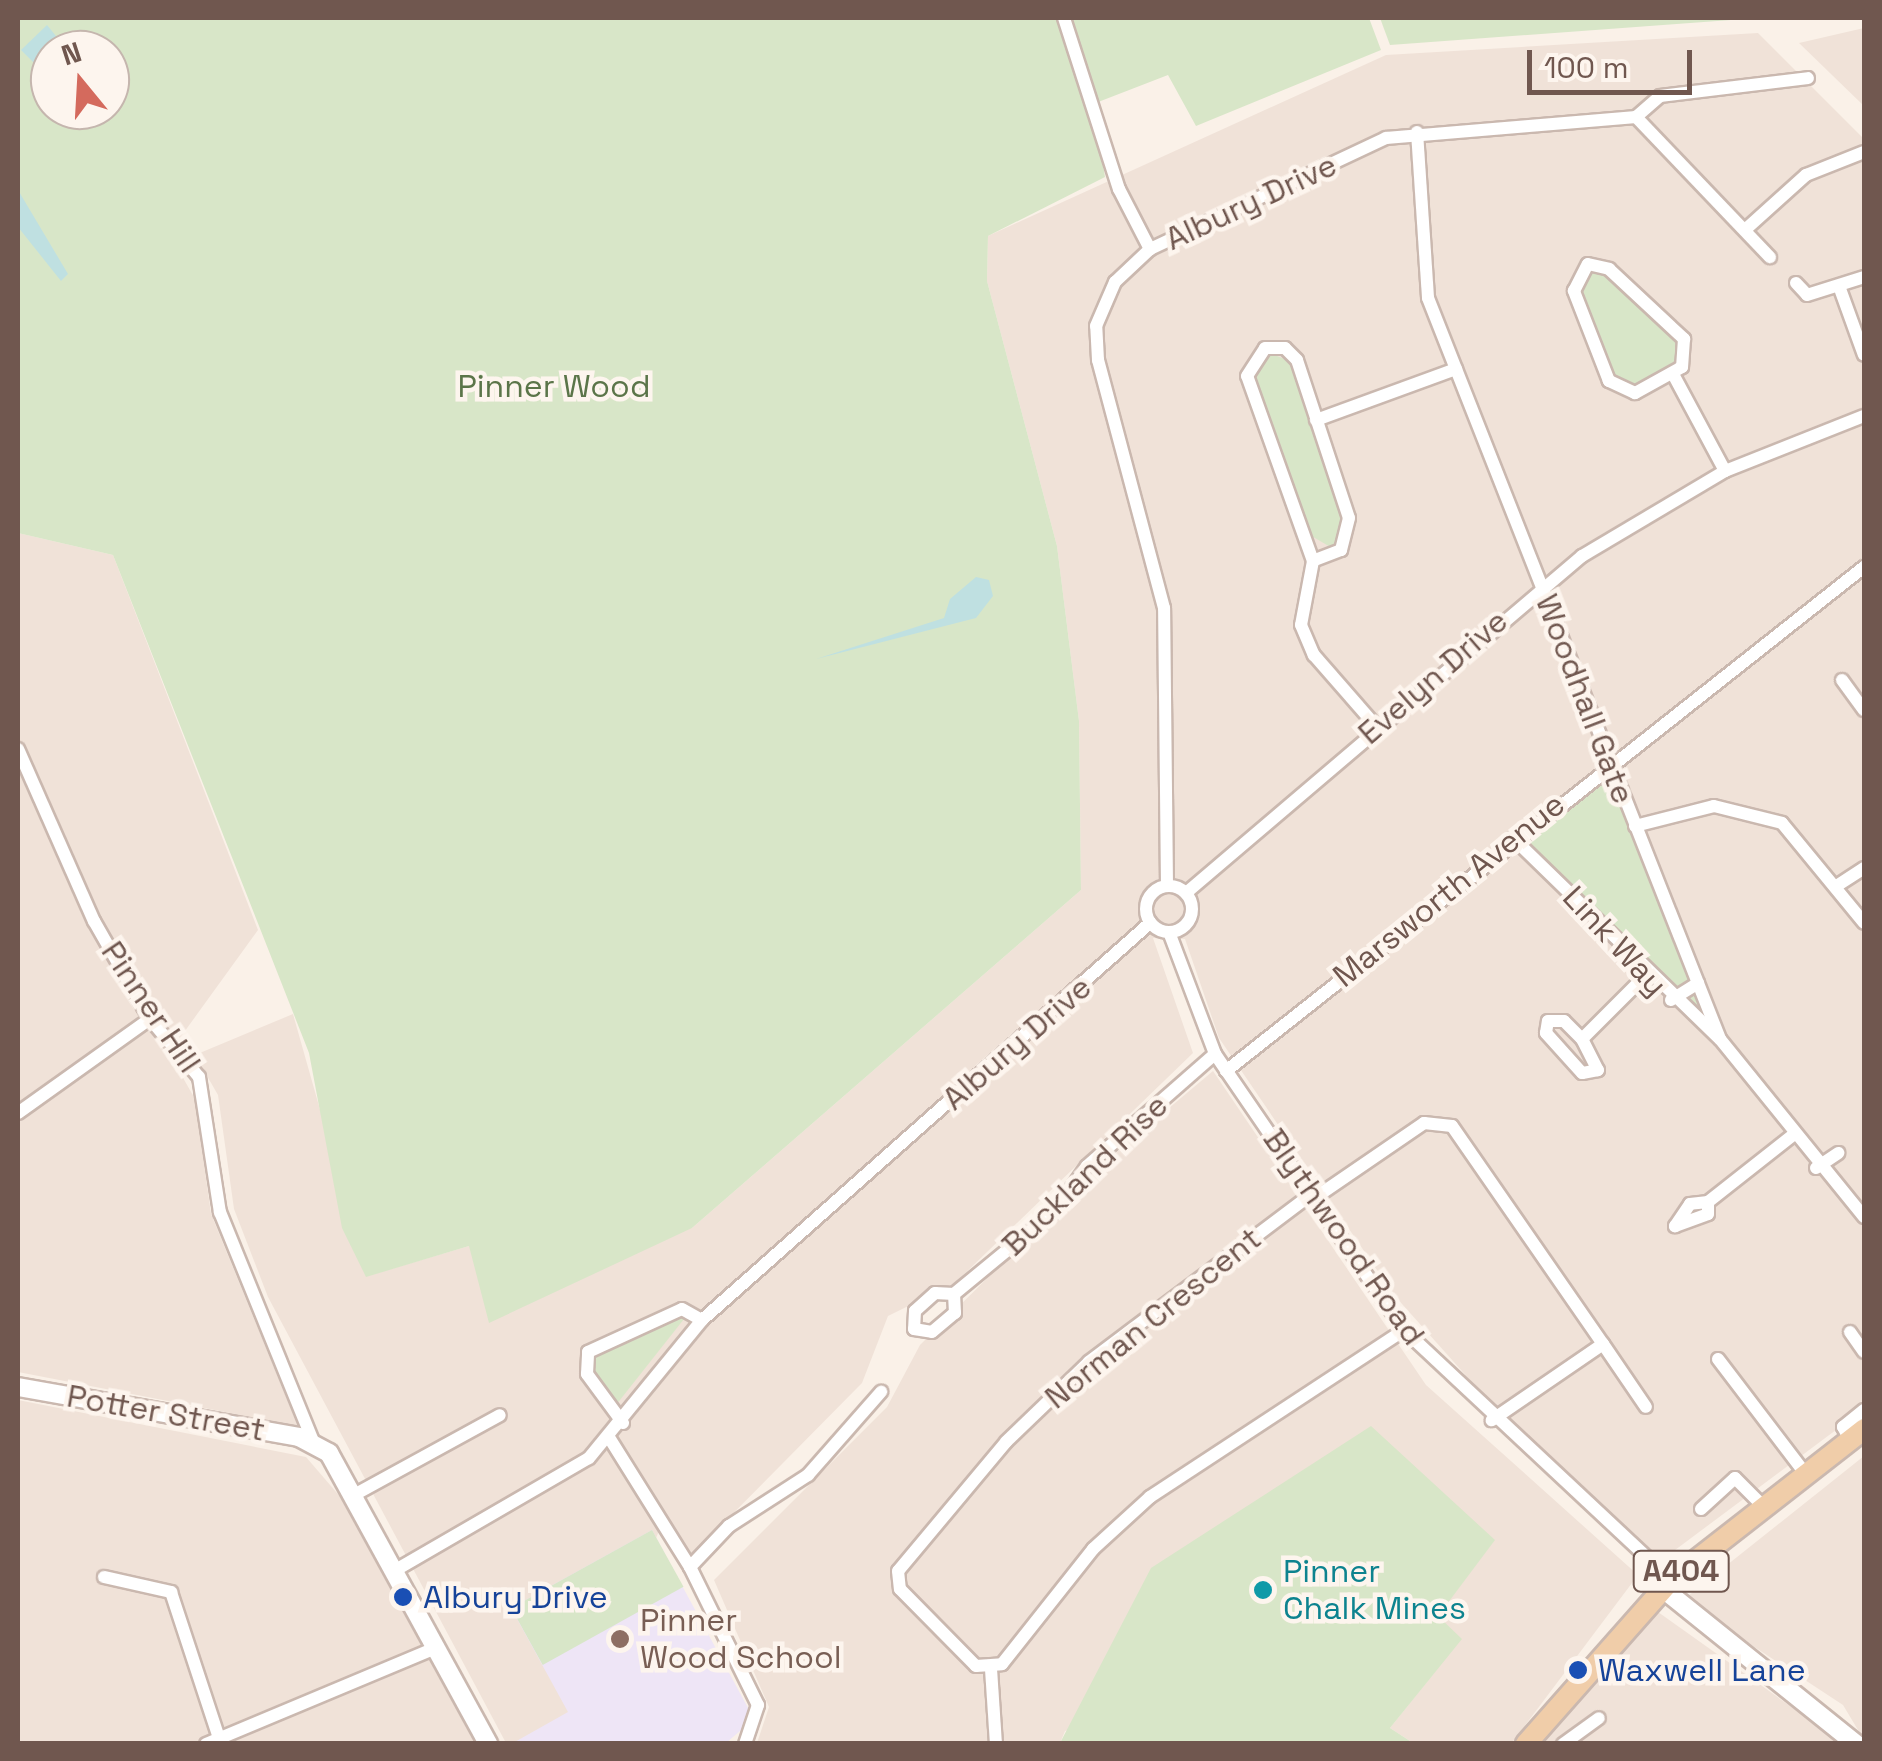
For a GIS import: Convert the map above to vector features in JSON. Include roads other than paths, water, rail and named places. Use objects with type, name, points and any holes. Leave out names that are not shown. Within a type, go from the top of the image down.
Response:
[{"type":"main road","name":"A404","points":[[1531,1737],[1666,1584],[1761,1504],[1857,1435]]},
{"type":"street","points":[[1064,18],[1119,189],[1150,249]]},
{"type":"street","points":[[1770,257],[1636,117],[1660,96],[1808,78]]},
{"type":"street","name":"Albury Drive","points":[[1168,886],[1164,608],[1096,326],[1115,282],[1150,249],[1417,132],[1636,117]]},
{"type":"street","name":"Woodhall Gate","points":[[1417,132],[1421,259],[1456,369],[1720,1038],[1816,1168],[1864,1217]]},
{"type":"street","points":[[1746,228],[1806,175],[1864,152]]},
{"type":"street","points":[[1608,269],[1684,338],[1688,352],[1673,374],[1636,393],[1609,382],[1574,291],[1578,271],[1608,269]]},
{"type":"street","points":[[1796,283],[1807,295],[1864,277]]},
{"type":"street","points":[[1840,286],[1864,354]]},
{"type":"street","points":[[1313,561],[1351,534],[1316,420],[1285,348],[1252,360],[1247,376],[1313,561],[1301,625],[1314,655],[1376,726]]},
{"type":"street","points":[[1316,420],[1456,369]]},
{"type":"street","points":[[1673,374],[1725,471]]},
{"type":"street","name":"Evelyn Drive","points":[[1186,893],[1540,586],[1725,471],[1864,416]]},
{"type":"street","name":"Marsworth Avenue","points":[[1226,1070],[1610,760],[1864,567]]},
{"type":"street","points":[[1842,680],[1864,710]]},
{"type":"street","name":"Pinner Hill","points":[[18,749],[19,766],[150,1019],[208,1101],[220,1212],[313,1442]]},
{"type":"street","points":[[1635,826],[1687,808],[1743,809],[1782,823],[1838,885],[1864,923]]},
{"type":"street","name":"Link Way","points":[[1514,838],[1671,1000],[1720,1038]]},
{"type":"street","points":[[1838,885],[1864,868]]},
{"type":"street","points":[[1168,886],[1186,893],[1191,916],[1169,932],[1150,923],[1146,902],[1168,886]]},
{"type":"street","name":"Albury Drive","points":[[394,1570],[610,1439],[702,1320],[1150,923]]},
{"type":"street","name":"Blythwood Road","points":[[1169,932],[1214,1054],[1404,1330],[1492,1420],[1666,1584]]},
{"type":"street","points":[[1582,1039],[1648,973]]},
{"type":"street","points":[[1671,1000],[1698,982]]},
{"type":"street","points":[[18,1112],[150,1019]]},
{"type":"street","points":[[1564,1021],[1582,1039],[1601,1062],[1589,1076],[1546,1027],[1564,1021]]},
{"type":"street","name":"Buckland Rise","points":[[954,1294],[1057,1209],[1087,1166],[1214,1054]]},
{"type":"street","name":"Norman Crescent","points":[[991,1669],[976,1666],[900,1589],[898,1571],[1089,1362],[1314,1195],[1424,1124],[1452,1126],[1603,1344]]},
{"type":"street","points":[[1708,1202],[1792,1136]]},
{"type":"street","points":[[1816,1168],[1838,1154]]},
{"type":"street","points":[[623,1423],[587,1374],[588,1352],[682,1309],[702,1320]]},
{"type":"street","points":[[996,1744],[991,1669],[1150,1497],[1404,1330]]},
{"type":"street","points":[[1850,1332],[1864,1352]]},
{"type":"street","points":[[1492,1420],[1603,1344],[1646,1408]]},
{"type":"street","points":[[1718,1359],[1804,1473]]},
{"type":"street","name":"Potter Street","points":[[18,1387],[313,1442]]},
{"type":"street","points":[[690,1568],[730,1526],[808,1475],[881,1392]]},
{"type":"street","points":[[1857,1435],[1842,1427],[1864,1410]]},
{"type":"street","points":[[354,1495],[500,1416]]},
{"type":"street","points":[[610,1439],[690,1568],[758,1704],[745,1744]]},
{"type":"street","points":[[313,1442],[354,1495],[488,1744]]},
{"type":"street","points":[[1701,1509],[1735,1478],[1761,1504]]},
{"type":"street","points":[[104,1577],[171,1592],[212,1741],[436,1648]]},
{"type":"street","points":[[1666,1584],[1856,1744]]},
{"type":"street","points":[[1531,1737],[1560,1744],[1599,1718]]},
{"type":"water","points":[[30,41],[30,59],[21,50]]},
{"type":"water","points":[[18,190],[68,274],[61,281],[18,227]]},
{"type":"water","points":[[976,577],[989,580],[993,596],[976,618],[816,659],[944,618],[950,599]]},
{"type":"place","name":"Pinner Chalk Mines","points":[[1263,1590]]},
{"type":"place","name":"Albury Drive","points":[[403,1597]]},
{"type":"place","name":"Pinner Wood School","points":[[620,1639]]},
{"type":"place","name":"Waxwell Lane","points":[[1578,1670]]},
{"type":"park label","name":"Pinner Wood","points":[[554,386]]}]
